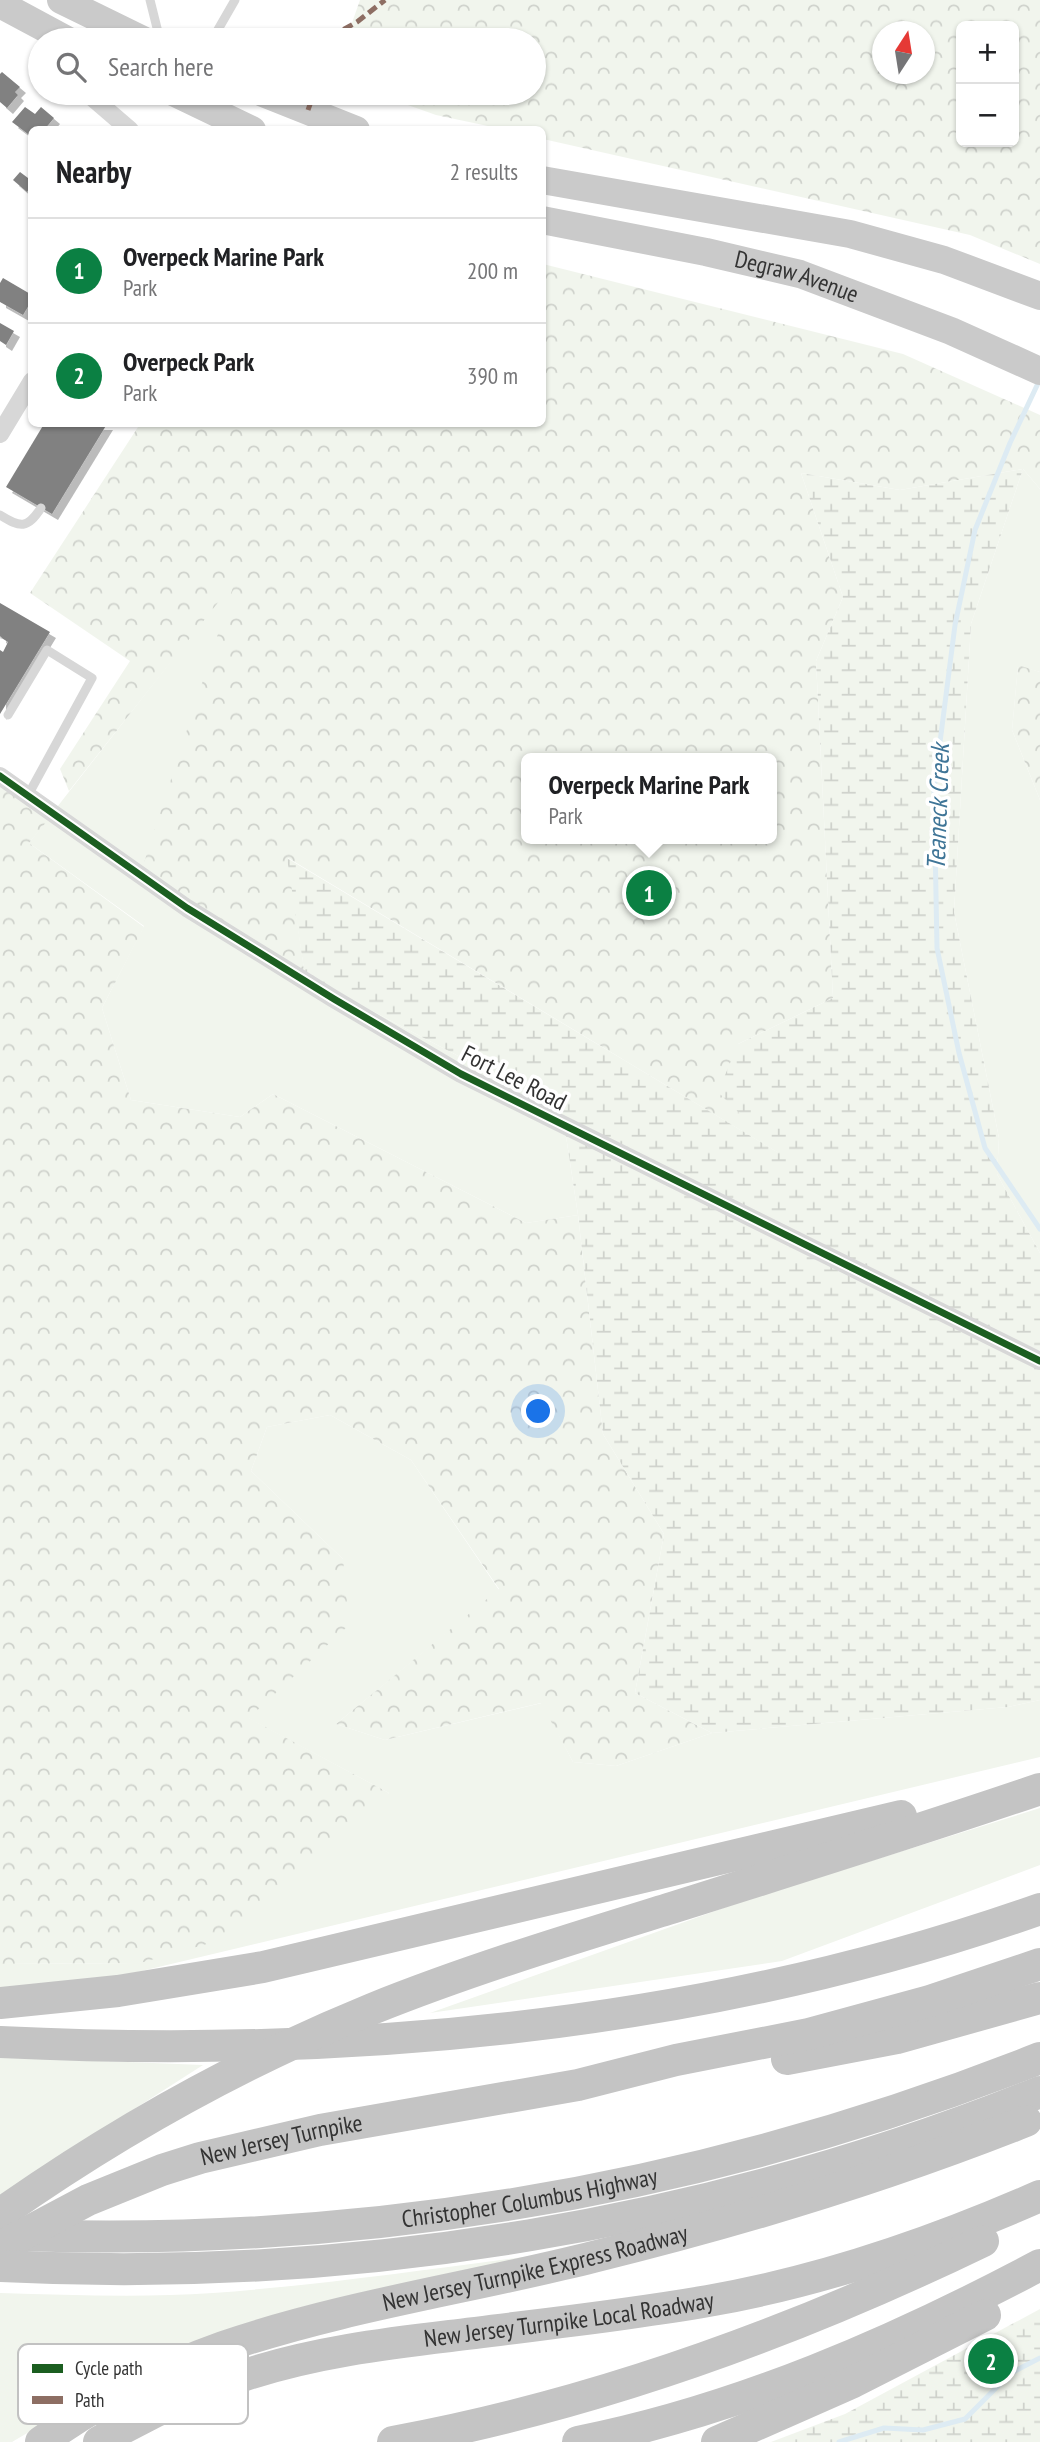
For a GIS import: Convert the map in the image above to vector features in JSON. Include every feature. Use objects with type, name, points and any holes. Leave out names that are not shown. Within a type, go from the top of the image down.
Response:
[{"type":"highway","points":[[0,2003],[118,1991],[263,1967],[944,1805],[1040,1788]]},
{"type":"highway","points":[[2,2219],[98,2150],[173,2106],[253,2064],[369,2011],[514,1957],[888,1840],[1040,1788]]},
{"type":"highway","points":[[0,2042],[139,2046],[305,2044],[429,2038],[552,2024],[675,2005],[796,1980],[877,1959],[1040,1909]]},
{"type":"highway","points":[[578,2085],[676,2060],[863,2021],[1040,1964]]},
{"type":"highway","points":[[578,2085],[679,2078],[814,2055],[907,2036],[1040,1998]]},
{"type":"highway","name":"Christopher Columbus Highway","points":[[2,2219],[131,2237],[256,2234],[380,2223],[544,2200],[664,2175],[781,2146],[899,2109],[1040,2058]]},
{"type":"highway","name":"New Jersey Turnpike","points":[[0,2247],[66,2210],[162,2170],[240,2148],[334,2128],[578,2085]]},
{"type":"highway","name":"Christopher Columbus Highway","points":[[0,2266],[122,2269],[260,2265],[384,2255],[548,2231],[671,2207],[790,2176],[948,2127],[1040,2092]]},
{"type":"highway","name":"New Jersey Turnpike Express Roadway","points":[[235,2344],[344,2314],[591,2258],[757,2214],[877,2177],[1040,2115]]},
{"type":"highway","name":"New Jersey Turnpike Local Roadway","points":[[248,2375],[290,2362],[373,2346],[666,2308],[767,2289],[849,2268],[904,2250],[1040,2196]]},
{"type":"highway","points":[[393,2442],[550,2407],[708,2358],[824,2313],[937,2263],[1027,2220],[1040,2211]]},
{"type":"highway","points":[[578,2442],[685,2417],[766,2390],[919,2324],[1040,2265]]},
{"type":"highway","points":[[717,2442],[853,2382],[1040,2284]]},
{"type":"highway","name":"New Jersey Turnpike Express Roadway","points":[[49,2436],[69,2424]]},
{"type":"highway","name":"New Jersey Turnpike Local Roadway","points":[[107,2437],[132,2424]]},
{"type":"main road","points":[[61,0],[121,28]]},
{"type":"main road","points":[[86,0],[128,28]]},
{"type":"main road","points":[[0,4],[33,28]]},
{"type":"main road","points":[[200,105],[245,126]]},
{"type":"main road","points":[[293,105],[346,126]]},
{"type":"main road","name":"Degraw Avenue","points":[[546,181],[850,234],[944,260],[1040,296]]},
{"type":"main road","name":"Degraw Avenue","points":[[546,221],[717,254],[800,274],[951,331],[1028,365]]},
{"type":"street","points":[[102,105],[125,126]]},
{"type":"street","points":[[0,433],[28,388]]},
{"type":"street","name":"Fort Lee Road","points":[[0,776],[187,908],[461,1074],[1040,1361]]},
{"type":"lane","points":[[146,28],[150,0]]},
{"type":"lane","points":[[219,28],[235,0]]},
{"type":"lane","points":[[0,515],[24,525],[32,521],[41,508]]},
{"type":"lane","points":[[8,715],[47,650],[92,678],[34,802]]},
{"type":"green space","points":[[360,0],[1040,0],[1040,264],[970,235],[546,140],[546,126],[488,126],[436,115],[408,105],[546,105],[546,28],[350,28]]},
{"type":"green space","points":[[546,265],[903,354],[1040,415],[1040,489],[1023,469],[900,490],[801,473],[843,597],[816,661],[833,998],[738,1044],[782,1155],[288,858],[305,976],[142,869],[235,581],[69,791],[60,769],[130,661],[30,593],[138,427],[546,427]]},
{"type":"green space","points":[[1023,469],[1040,489],[1040,672],[1018,666],[1012,730],[1040,800],[1040,1253],[997,1174],[999,1138],[954,912],[971,624]]},
{"type":"green space","points":[[1023,469],[971,624],[954,912],[999,1138],[997,1174],[1040,1253],[1040,1700],[1008,1707],[712,1733],[635,1693],[664,1534],[603,1434],[578,1215],[562,1110],[305,976],[287,858],[779,1153],[718,1092],[738,1044],[833,998],[816,661],[843,597],[801,473],[900,490]]},
{"type":"green space","points":[[236,578],[305,976],[562,1110],[578,1215],[526,1223],[273,1094],[240,1117],[131,1100],[102,1008],[144,926],[29,843]]},
{"type":"green space","points":[[1018,665],[1040,672],[1040,800],[1012,730]]},
{"type":"green space","points":[[0,776],[52,815],[29,843],[144,927],[102,1008],[131,1100],[240,1117],[273,1094],[526,1223],[578,1215],[603,1434],[664,1534],[635,1693],[712,1733],[616,1766],[573,1762],[541,1703],[385,1740],[336,1724],[499,1589],[411,1460],[330,1415],[267,1427],[251,1471],[343,1559],[349,1625],[249,1718],[389,1793],[235,1936],[140,1963],[0,1964]]},
{"type":"green space","points":[[330,1415],[411,1460],[499,1590],[336,1724],[385,1740],[542,1703],[573,1762],[616,1766],[712,1733],[1008,1707],[1040,1700],[1040,1757],[62,1990],[0,1988],[0,1964],[140,1963],[389,1793],[248,1718],[343,1559],[251,1471],[267,1427]]},
{"type":"green space","points":[[1040,1808],[1040,1865],[782,1961],[430,2013],[746,1900]]},
{"type":"green space","points":[[0,2057],[203,2065],[0,2195]]},
{"type":"green space","points":[[531,2256],[248,2350],[248,2344],[18,2344],[18,2424],[43,2424],[12,2442],[0,2442],[0,2293],[186,2295],[333,2281]]},
{"type":"green space","points":[[1040,2309],[1040,2442],[771,2442],[845,2414]]},
{"type":"building","points":[[2,72],[20,87],[15,92],[18,95],[7,108],[0,102]]},
{"type":"building","points":[[25,107],[35,114],[41,107],[54,118],[47,126],[28,126],[28,134],[12,122]]},
{"type":"building","points":[[20,172],[28,178],[27,192],[13,180]]},
{"type":"building","points":[[3,278],[28,293],[28,307],[23,315],[0,302],[0,283]]},
{"type":"building","points":[[0,323],[14,331],[6,345],[0,341]]},
{"type":"building","points":[[42,427],[105,427],[52,514],[6,487]]},
{"type":"building","points":[[0,603],[50,632],[0,714],[0,650],[3,652],[8,642],[0,637]]},
{"type":"waterway","name":"Teaneck Creek","points":[[1040,379],[1010,443],[975,530],[955,625],[934,789],[937,948],[959,1053],[985,1148],[1040,1229]]},
{"type":"waterway","name":"Teaneck Creek","points":[[839,2442],[884,2428],[923,2430],[965,2419],[1011,2373],[1040,2358]]},
{"type":"marked path","points":[[346,28],[385,0]]},
{"type":"marked path","points":[[308,110],[310,105]]},
{"type":"cycle path","points":[[0,776],[187,908],[461,1074],[1040,1361]]},
{"type":"place","name":"Overpeck Marine Park","points":[[649,893]]},
{"type":"place","name":"Overpeck Park","points":[[991,2361]]}]
